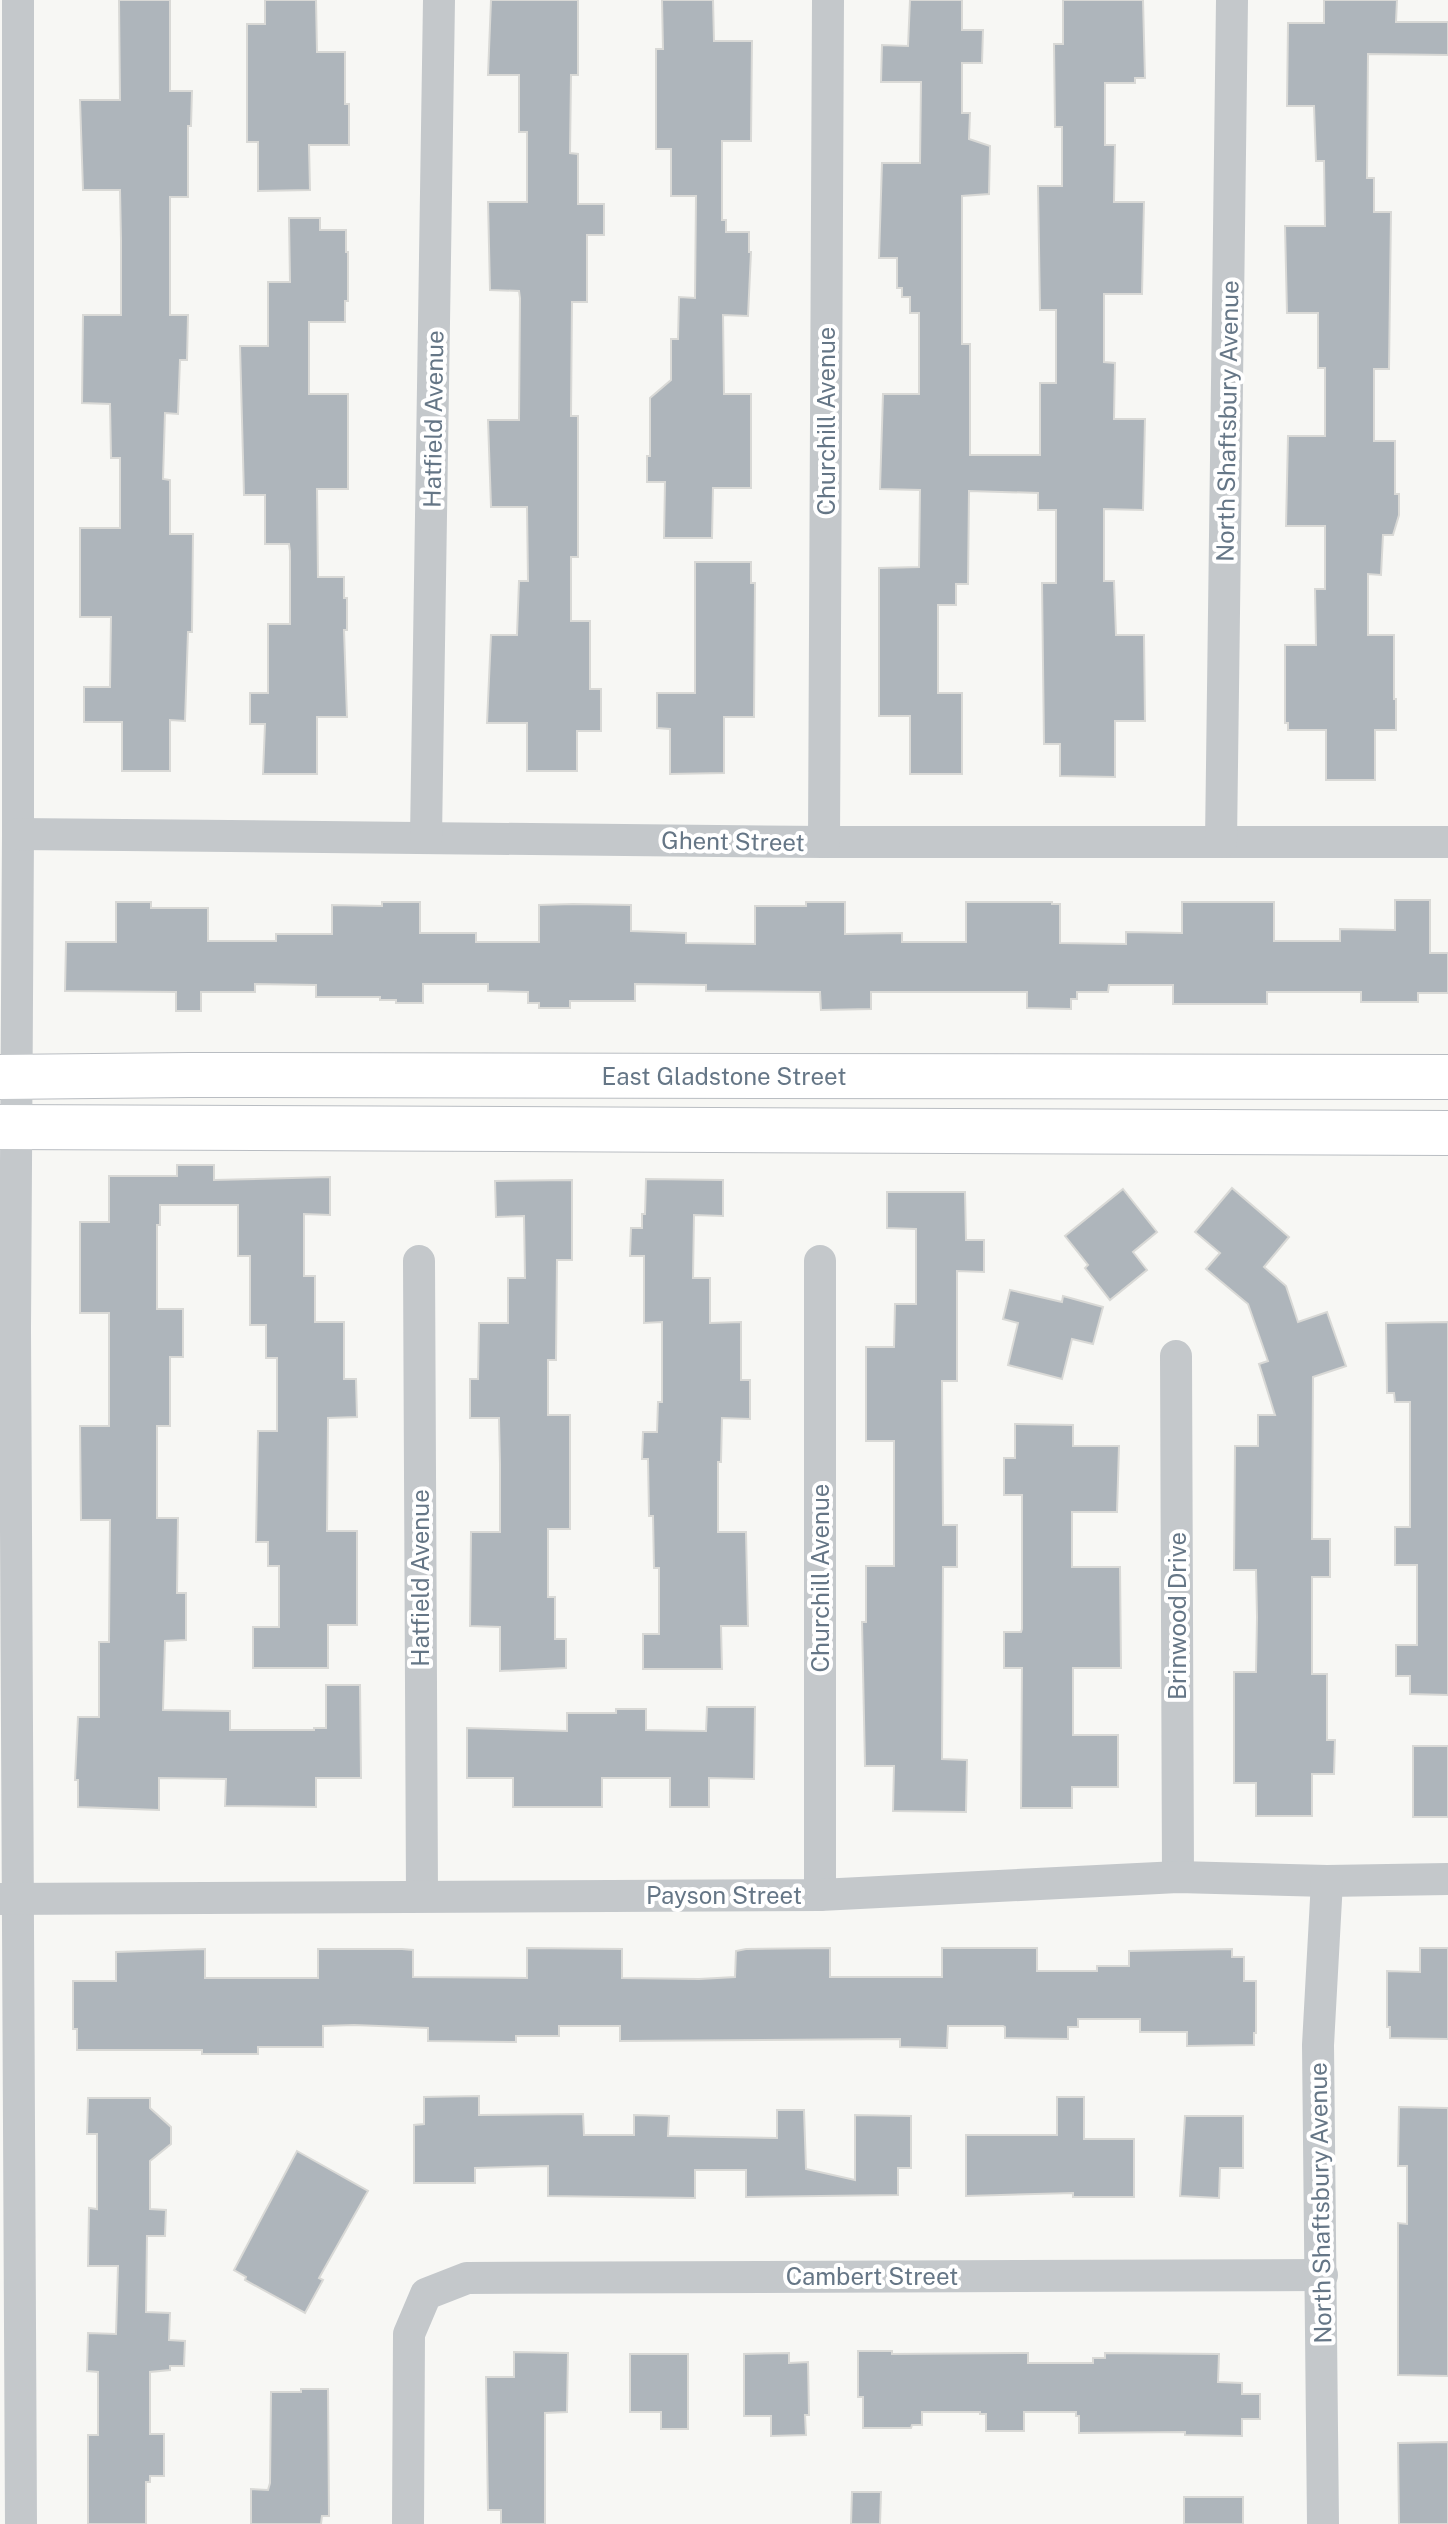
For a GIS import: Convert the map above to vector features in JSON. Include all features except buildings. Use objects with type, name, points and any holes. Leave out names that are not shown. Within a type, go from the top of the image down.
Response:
[{"type":"street","points":[[18,0],[18,834],[8,1077],[8,1899],[21,2524]]},
{"type":"street","name":"Hatfield Avenue","points":[[426,838],[439,0]]},
{"type":"street","name":"Churchill Avenue","points":[[824,842],[828,0]]},
{"type":"street","name":"North Shaftsbury Avenue","points":[[1221,842],[1232,0]]},
{"type":"street","name":"Ghent Street","points":[[18,834],[824,842],[1448,842]]},
{"type":"street","name":"East Gladstone Street","points":[[8,1077],[1448,1077]]},
{"type":"street","points":[[8,1127],[1448,1133]]},
{"type":"street","name":"Hatfield Avenue","points":[[419,1261],[422,1895]]},
{"type":"street","name":"Churchill Avenue","points":[[820,1261],[820,1895]]},
{"type":"street","name":"Brinwood Drive","points":[[1176,1356],[1178,1877]]},
{"type":"street","name":"Payson Street","points":[[8,1899],[820,1895],[1178,1877],[1327,1881],[1448,1879]]},
{"type":"street","name":"North Shaftsbury Avenue","points":[[1323,2524],[1318,2045],[1327,1881]]},
{"type":"street","name":"Cambert Street","points":[[408,2524],[409,2334],[426,2294],[467,2278],[1322,2275]]}]
